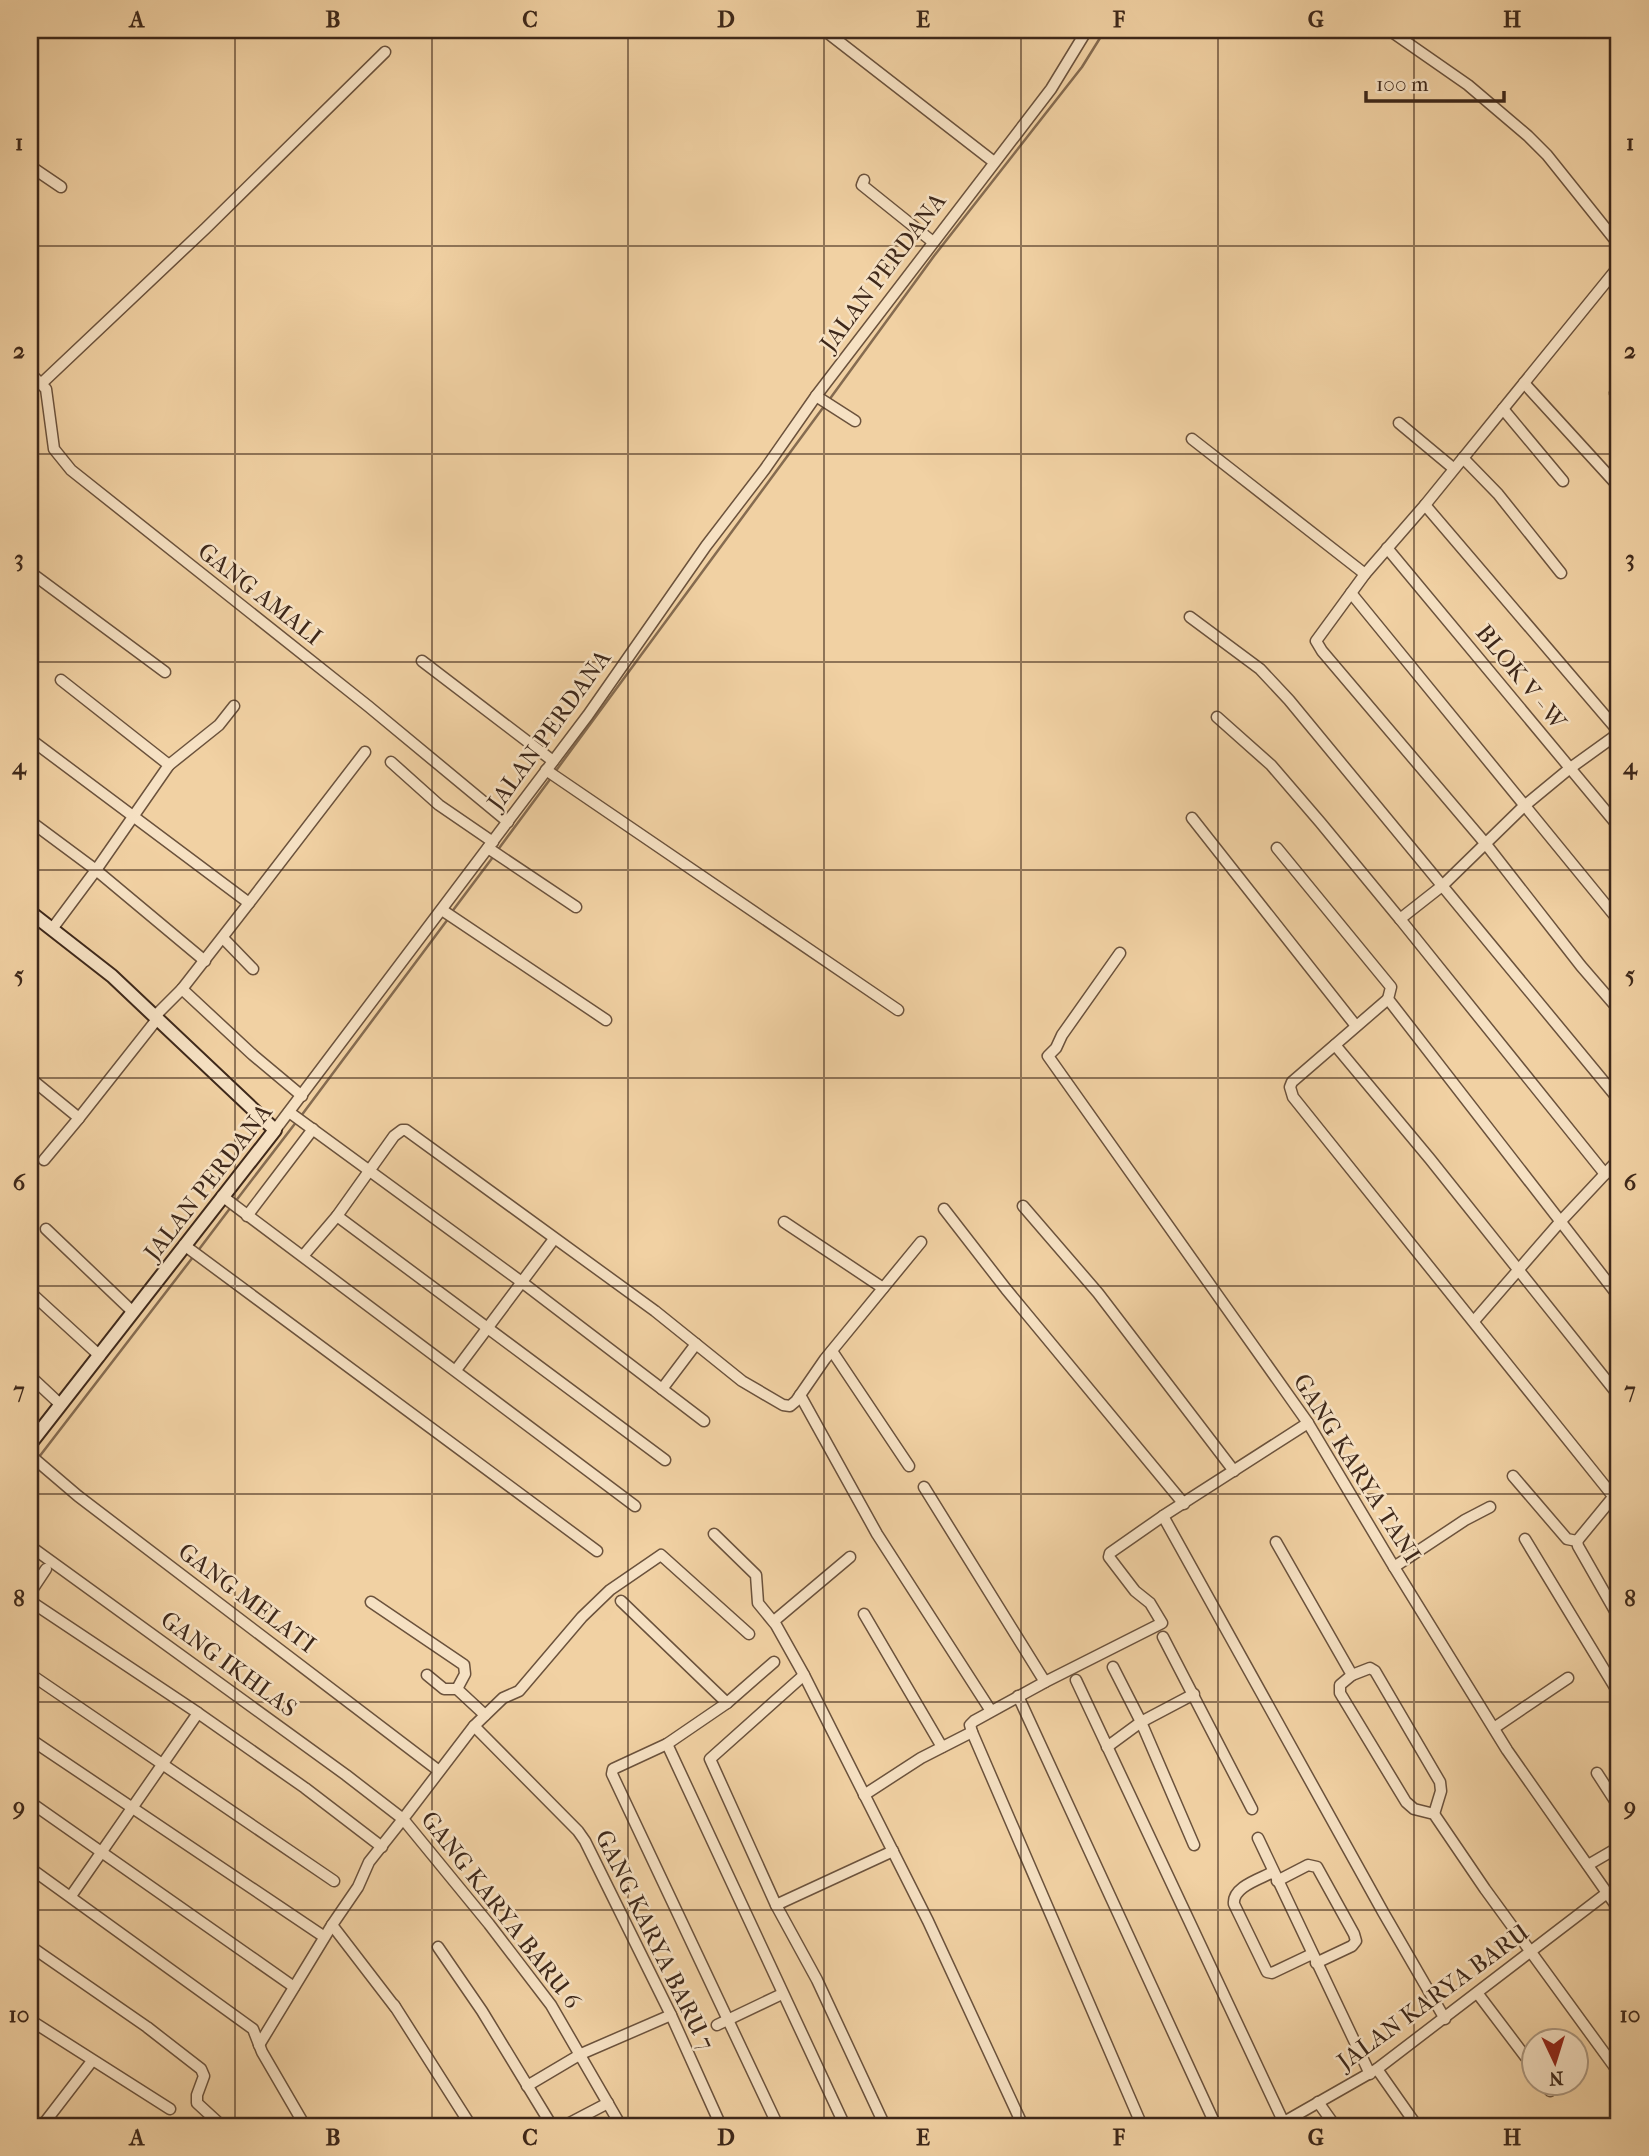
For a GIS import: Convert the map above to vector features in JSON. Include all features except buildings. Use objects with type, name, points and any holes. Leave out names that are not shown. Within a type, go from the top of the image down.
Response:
[{"type":"street","points":[[824,30],[994,162]]},
{"type":"street","name":"JALAN PERDANA","points":[[30,1452],[61,1405],[225,1199],[275,1130],[301,1120],[302,1096],[508,822],[551,774],[553,761],[823,401],[933,242],[1051,89],[1087,30]]},
{"type":"street","points":[[1389,30],[1468,85],[1528,136],[1547,155],[1619,245]]},
{"type":"street","points":[[30,373],[42,383],[206,228],[385,52]]},
{"type":"street","points":[[30,166],[61,187]]},
{"type":"street","points":[[864,180],[862,185],[933,242]]},
{"type":"street","points":[[1619,266],[1389,550],[1365,574],[1317,637],[1317,645],[1485,843],[1581,966],[1619,1010]]},
{"type":"street","name":"GANG AMALI","points":[[42,383],[46,389],[54,449],[71,471],[368,706],[508,822]]},
{"type":"street","points":[[1524,383],[1619,487]]},
{"type":"street","points":[[823,401],[855,421]]},
{"type":"street","points":[[1503,408],[1563,481]]},
{"type":"street","points":[[1399,422],[1453,468]]},
{"type":"street","points":[[1192,439],[1365,574]]},
{"type":"street","points":[[1463,458],[1497,494],[1561,573]]},
{"type":"street","points":[[1399,919],[1442,886],[1523,807],[1619,733],[1425,505]]},
{"type":"street","name":"BLOK V - W","points":[[1389,550],[1619,827]]},
{"type":"street","points":[[30,572],[165,672]]},
{"type":"street","points":[[1351,593],[1523,807],[1619,921]]},
{"type":"street","points":[[1190,617],[1260,668],[1347,768],[1619,1100]]},
{"type":"street","points":[[422,661],[553,761]]},
{"type":"street","points":[[61,680],[169,765]]},
{"type":"street","points":[[51,929],[169,765],[219,725],[234,706]]},
{"type":"street","points":[[1216,717],[1271,765],[1320,822],[1605,1174]]},
{"type":"street","points":[[30,739],[249,904]]},
{"type":"street","points":[[44,1160],[156,1017],[205,961],[365,752]]},
{"type":"street","points":[[391,762],[439,805],[576,907]]},
{"type":"street","points":[[551,774],[898,1010]]},
{"type":"street","points":[[1192,818],[1356,1026]]},
{"type":"street","points":[[30,821],[96,870],[205,961]]},
{"type":"street","points":[[1277,848],[1391,987],[1388,999],[1292,1082],[1290,1087],[1293,1097],[1616,1493],[1577,1541]]},
{"type":"street","points":[[443,911],[606,1020]]},
{"type":"street","points":[[30,912],[112,976],[275,1130]]},
{"type":"street","points":[[223,938],[254,969]]},
{"type":"street","name":"GANG KARYA TANI","points":[[1119,953],[1048,1056],[1308,1423],[1494,1728],[1619,1910]]},
{"type":"street","points":[[182,989],[302,1096]]},
{"type":"street","points":[[1388,999],[1619,1297]]},
{"type":"street","points":[[1335,1045],[1430,1159],[1619,1396]]},
{"type":"street","points":[[30,1078],[79,1118]]},
{"type":"street","points":[[245,1215],[301,1120],[523,1283],[704,1421]]},
{"type":"street","points":[[303,1256],[337,1216],[394,1136],[406,1130],[655,1311],[742,1381],[783,1405],[790,1406],[921,1242]]},
{"type":"street","points":[[1474,1321],[1619,1159]]},
{"type":"street","points":[[225,1199],[635,1506]]},
{"type":"street","points":[[1023,1206],[1098,1293],[1234,1471]]},
{"type":"street","points":[[944,1209],[1006,1289],[1184,1504]]},
{"type":"street","points":[[337,1216],[665,1460]]},
{"type":"street","points":[[785,1222],[883,1288]]},
{"type":"street","points":[[46,1229],[133,1312]]},
{"type":"street","points":[[456,1370],[554,1239]]},
{"type":"street","points":[[187,1247],[597,1551]]},
{"type":"street","points":[[30,1292],[100,1356]]},
{"type":"street","points":[[662,1389],[696,1344]]},
{"type":"street","points":[[832,1351],[909,1466]]},
{"type":"street","points":[[30,1376],[61,1405]]},
{"type":"street","points":[[800,1395],[877,1534],[991,1711]]},
{"type":"street","points":[[1142,2126],[970,1725],[974,1720],[1018,1696],[1162,1623],[1150,1603],[1135,1591],[1109,1555],[1124,1541],[1308,1423]]},
{"type":"street","name":"GANG MELATI","points":[[30,1452],[78,1496],[439,1771]]},
{"type":"street","points":[[1513,1476],[1567,1539],[1577,1541]]},
{"type":"street","points":[[924,1487],[1045,1682]]},
{"type":"street","points":[[1394,1567],[1465,1520],[1490,1507]]},
{"type":"street","points":[[1163,1516],[1445,2019]]},
{"type":"street","points":[[714,1534],[756,1575],[758,1603],[774,1622],[804,1675],[928,1921],[1023,2126]]},
{"type":"street","points":[[1525,1539],[1619,1694]]},
{"type":"street","points":[[1577,1541],[1619,1618]]},
{"type":"street","points":[[1276,1542],[1352,1675]]},
{"type":"street","name":"GANG IKHLAS","points":[[30,1546],[403,1819]]},
{"type":"street","name":"GANG KARYA BARU 6","points":[[621,2126],[581,2054],[536,1984],[403,1819],[474,1726],[503,1698],[519,1691],[582,1617],[610,1590],[661,1555],[749,1634]]},
{"type":"street","points":[[774,1622],[850,1557]]},
{"type":"street","points":[[30,1593],[46,1569]]},
{"type":"street","points":[[30,1601],[198,1713],[305,1788],[380,1846]]},
{"type":"street","points":[[621,1601],[727,1703]]},
{"type":"street","points":[[371,1602],[464,1665],[466,1674],[457,1689]]},
{"type":"street","points":[[864,1614],[942,1747]]},
{"type":"street","points":[[1163,1637],[1252,1809]]},
{"type":"street","points":[[774,1662],[727,1703],[667,1744],[613,1769],[612,1774],[722,2022],[778,2126]]},
{"type":"street","points":[[1113,1667],[1141,1722],[1194,1845]]},
{"type":"street","points":[[1434,1814],[1441,1791],[1440,1782],[1375,1671],[1370,1668],[1352,1675],[1340,1685],[1340,1693],[1409,1806],[1434,1814],[1619,2073]]},
{"type":"street","points":[[30,1674],[334,1881]]},
{"type":"street","points":[[427,1675],[444,1689],[457,1689],[485,1716]]},
{"type":"street","points":[[804,1675],[710,1759],[776,1905],[817,1980],[885,2126]]},
{"type":"street","points":[[1494,1728],[1568,1678]]},
{"type":"street","points":[[1076,1679],[1280,2124]]},
{"type":"street","points":[[1107,1746],[1141,1722],[1194,1695]]},
{"type":"street","points":[[1018,1696],[1216,2126]]},
{"type":"street","points":[[71,1896],[198,1713]]},
{"type":"street","name":"GANG KARYA BARU 7","points":[[474,1726],[585,1841],[671,2015],[721,2126]]},
{"type":"street","points":[[864,1795],[921,1758],[972,1732]]},
{"type":"street","points":[[30,1740],[320,1934]]},
{"type":"street","points":[[667,1744],[845,2126]]},
{"type":"street","points":[[1597,1773],[1619,1805]]},
{"type":"street","points":[[30,1802],[294,1987]]},
{"type":"street","points":[[259,2045],[358,1887],[369,1862],[403,1819]]},
{"type":"street","points":[[1258,1838],[1314,1959],[1374,2072],[1417,2126]]},
{"type":"street","points":[[1588,1865],[1619,1847]]},
{"type":"street","points":[[776,1905],[892,1851]]},
{"type":"street","points":[[1308,1866],[1317,1867],[1356,1941],[1352,1946],[1314,1959],[1272,1973],[1267,1972],[1234,1904],[1233,1899],[1237,1892],[1275,1876],[1308,1866]]},
{"type":"street","points":[[30,1868],[253,2029],[259,2045],[305,2126]]},
{"type":"street","name":"JALAN KARYA BARU","points":[[1280,2124],[1374,2072],[1607,1893]]},
{"type":"street","points":[[332,1925],[394,2006],[471,2126]]},
{"type":"street","points":[[30,1946],[147,2027],[201,2069],[204,2074],[197,2103],[222,2126]]},
{"type":"street","points":[[438,1947],[482,2011],[552,2126]]},
{"type":"street","points":[[722,2022],[782,1994]]},
{"type":"street","points":[[1478,1994],[1520,2050]]},
{"type":"street","points":[[527,2086],[581,2054],[671,2015]]},
{"type":"street","points":[[30,2020],[170,2109]]},
{"type":"street","points":[[42,2126],[92,2061]]},
{"type":"street","points":[[1318,2102],[1335,2126]]},
{"type":"street","points":[[564,2126],[608,2103]]},
{"type":"waterway","points":[[829,400],[934,256],[1082,67],[1105,30]]},
{"type":"waterway","points":[[555,772],[825,405]]},
{"type":"waterway","points":[[497,851],[551,778]]},
{"type":"waterway","points":[[451,913],[493,857]]},
{"type":"waterway","points":[[301,1116],[448,919]]},
{"type":"waterway","points":[[235,1202],[297,1121]]},
{"type":"waterway","points":[[197,1252],[231,1207]]},
{"type":"waterway","points":[[39,1457],[193,1257]]},
{"type":"waterway","points":[[30,1470],[35,1463]]}]
